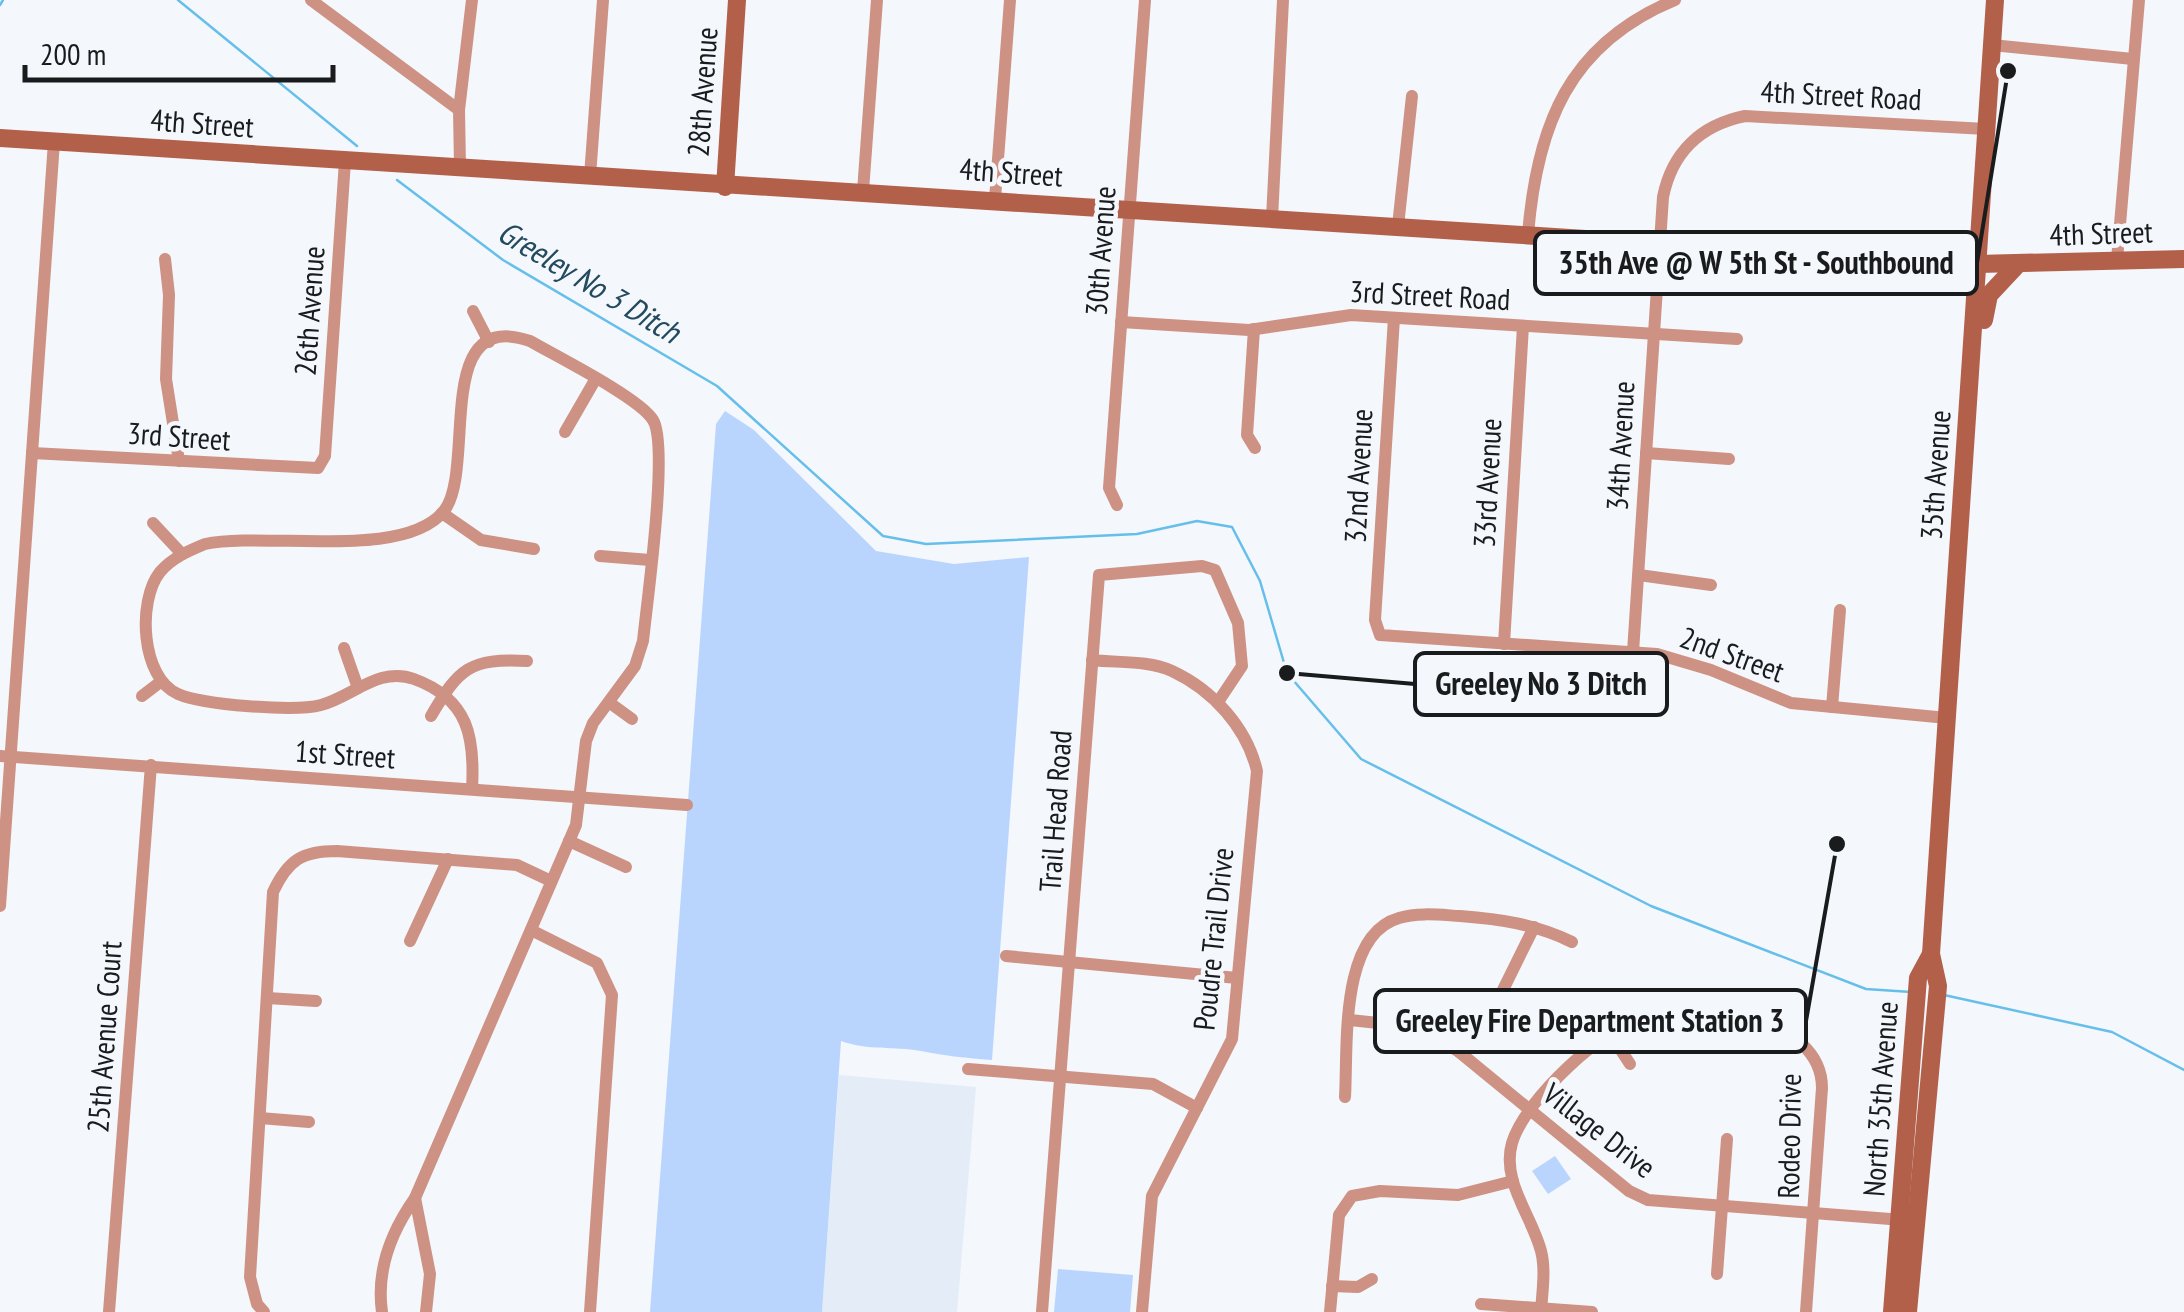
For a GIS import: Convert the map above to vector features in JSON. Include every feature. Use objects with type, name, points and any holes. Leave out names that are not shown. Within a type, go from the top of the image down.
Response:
[{"type":"main road","name":"28th Avenue","points":[[725,187],[737,0]]},
{"type":"main road","name":"35th Avenue","points":[[1931,954],[1995,0]]},
{"type":"main road","name":"4th Street","points":[[0,138],[1977,264],[2184,259]]},
{"type":"main road","points":[[1972,350],[1982,342],[1989,295],[2019,264]]},
{"type":"main road","name":"North 35th Avenue","points":[[1908,1312],[1907,1221],[1917,984],[1931,954]]},
{"type":"main road","name":"North 35th Avenue","points":[[1892,1312],[1936,1010],[1938,986],[1931,954]]},
{"type":"street","points":[[310,0],[328,6],[459,110]]},
{"type":"street","points":[[460,167],[459,110],[472,0]]},
{"type":"street","points":[[590,176],[603,0]]},
{"type":"street","points":[[863,191],[877,0]]},
{"type":"street","points":[[995,200],[1010,0]]},
{"type":"street","name":"30th Avenue","points":[[1117,505],[1109,488],[1145,0]]},
{"type":"street","points":[[1272,218],[1283,0]]},
{"type":"street","points":[[1528,234],[1542,139],[1562,96],[1614,34],[1675,0]]},
{"type":"street","points":[[2118,260],[2139,0]]},
{"type":"street","points":[[1992,45],[2134,59]]},
{"type":"street","points":[[1398,226],[1412,96]]},
{"type":"street","name":"4th Street Road","points":[[1660,243],[1663,196],[1672,168],[1696,136],[1724,120],[1756,116],[1986,128]]},
{"type":"street","points":[[0,906],[5,755],[54,142]]},
{"type":"street","name":"26th Avenue","points":[[321,464],[325,456],[345,161]]},
{"type":"street","name":"34th Avenue","points":[[1633,652],[1660,243]]},
{"type":"street","points":[[166,259],[166,379],[178,461]]},
{"type":"street","points":[[473,311],[489,342]]},
{"type":"street","name":"3rd Street Road","points":[[1121,322],[1254,329],[1331,317],[1394,318],[1737,338]]},
{"type":"street","name":"32nd Avenue","points":[[1380,635],[1375,620],[1394,318]]},
{"type":"street","name":"33rd Avenue","points":[[1504,644],[1523,326]]},
{"type":"street","points":[[1254,329],[1247,436],[1256,448]]},
{"type":"street","points":[[382,1312],[383,1265],[398,1223],[415,1198],[569,842],[582,796],[586,740],[641,653],[659,458],[656,425],[637,404],[530,341],[509,336],[489,342],[472,357],[464,378],[456,482],[442,513],[428,525],[393,538],[224,540],[182,554],[161,571],[151,591],[147,648],[159,682],[196,700],[314,707],[381,678],[403,676],[430,686],[470,728],[474,745],[472,789]]},
{"type":"street","points":[[566,432],[595,380]]},
{"type":"street","name":"3rd Street","points":[[32,453],[301,468],[321,464]]},
{"type":"street","points":[[1646,453],[1729,460]]},
{"type":"street","points":[[442,513],[481,540],[534,549]]},
{"type":"street","points":[[153,522],[182,554]]},
{"type":"street","points":[[600,556],[650,560]]},
{"type":"street","name":"Trail Head Road","points":[[1042,1312],[1099,574],[1210,567],[1216,570],[1238,623],[1242,666],[1218,702]]},
{"type":"street","points":[[1639,575],[1711,585]]},
{"type":"street","points":[[1832,707],[1840,610]]},
{"type":"street","name":"2nd Street","points":[[1380,635],[1657,654],[1711,670],[1791,704],[1947,718]]},
{"type":"street","points":[[344,648],[358,688]]},
{"type":"street","name":"Poudre Trail Drive","points":[[1092,660],[1172,671],[1218,702],[1250,742],[1257,771],[1232,1039],[1152,1196],[1142,1312]]},
{"type":"street","points":[[430,716],[467,668],[482,661],[527,661]]},
{"type":"street","points":[[142,696],[159,682]]},
{"type":"street","points":[[610,703],[632,719]]},
{"type":"street","name":"1st Street","points":[[5,755],[687,805]]},
{"type":"street","name":"25th Avenue Court","points":[[109,1312],[151,765]]},
{"type":"street","points":[[569,842],[626,867]]},
{"type":"street","points":[[264,1312],[257,1304],[250,1278],[274,892],[285,866],[316,851],[517,866],[552,881]]},
{"type":"street","points":[[410,941],[448,859]]},
{"type":"street","points":[[1345,1098],[1350,1020],[1360,953],[1385,924],[1414,914],[1510,920],[1572,942]]},
{"type":"street","points":[[1458,1051],[1498,1000],[1534,927]]},
{"type":"street","points":[[531,930],[597,963],[612,995],[590,1312]]},
{"type":"street","points":[[1006,956],[1237,978]]},
{"type":"street","points":[[267,998],[316,1001]]},
{"type":"street","name":"Rodeo Drive","points":[[1513,1182],[1512,1144],[1532,1110],[1566,1070],[1609,1032],[1650,1014],[1726,1013],[1773,1025],[1800,1042],[1818,1062],[1822,1076],[1806,1312]]},
{"type":"street","name":"Village Drive","points":[[1350,1020],[1416,1027],[1458,1051],[1629,1191],[1648,1200],[1907,1221]]},
{"type":"street","points":[[1609,1032],[1630,1064]]},
{"type":"street","points":[[968,1069],[1153,1084],[1197,1108]]},
{"type":"street","points":[[260,1118],[309,1122]]},
{"type":"street","points":[[1717,1274],[1727,1139]]},
{"type":"street","points":[[1330,1312],[1338,1215],[1352,1196],[1380,1190],[1458,1195],[1513,1182],[1540,1246],[1541,1310]]},
{"type":"street","points":[[415,1198],[430,1274],[426,1312]]},
{"type":"street","points":[[1332,1286],[1358,1288],[1372,1279]]},
{"type":"street","points":[[1482,1304],[1592,1312]]},
{"type":"shaded area","points":[[725,411],[754,430],[876,551],[954,564],[1029,557],[992,1060],[841,1041],[822,1312],[650,1312],[716,424]]},
{"type":"shaded area","points":[[839,1075],[976,1087],[957,1312],[822,1312]]},
{"type":"shaded area","points":[[1555,1156],[1571,1179],[1548,1194],[1532,1171]]},
{"type":"shaded area","points":[[1058,1269],[1133,1275],[1130,1312],[1054,1312]]},
{"type":"waterway","name":"Greeley No 3 Ditch","points":[[0,5],[3,0]]},
{"type":"waterway","name":"Greeley No 3 Ditch","points":[[178,0],[357,146]]},
{"type":"waterway","name":"Greeley No 3 Ditch","points":[[397,180],[503,260],[717,386],[883,536],[926,544],[1137,534],[1197,521],[1232,527],[1260,581],[1287,673],[1361,759],[1651,906],[1866,989],[1911,992]]},
{"type":"waterway","name":"Greeley No 3 Ditch","points":[[1944,995],[2112,1032],[2184,1070]]},
{"type":"place","name":"35th Ave @ W 5th St - Southbound","points":[[2008,71]]},
{"type":"place","name":"Greeley No 3 Ditch","points":[[1287,673]]},
{"type":"place","name":"Greeley Fire Department Station 3","points":[[1837,844]]}]
